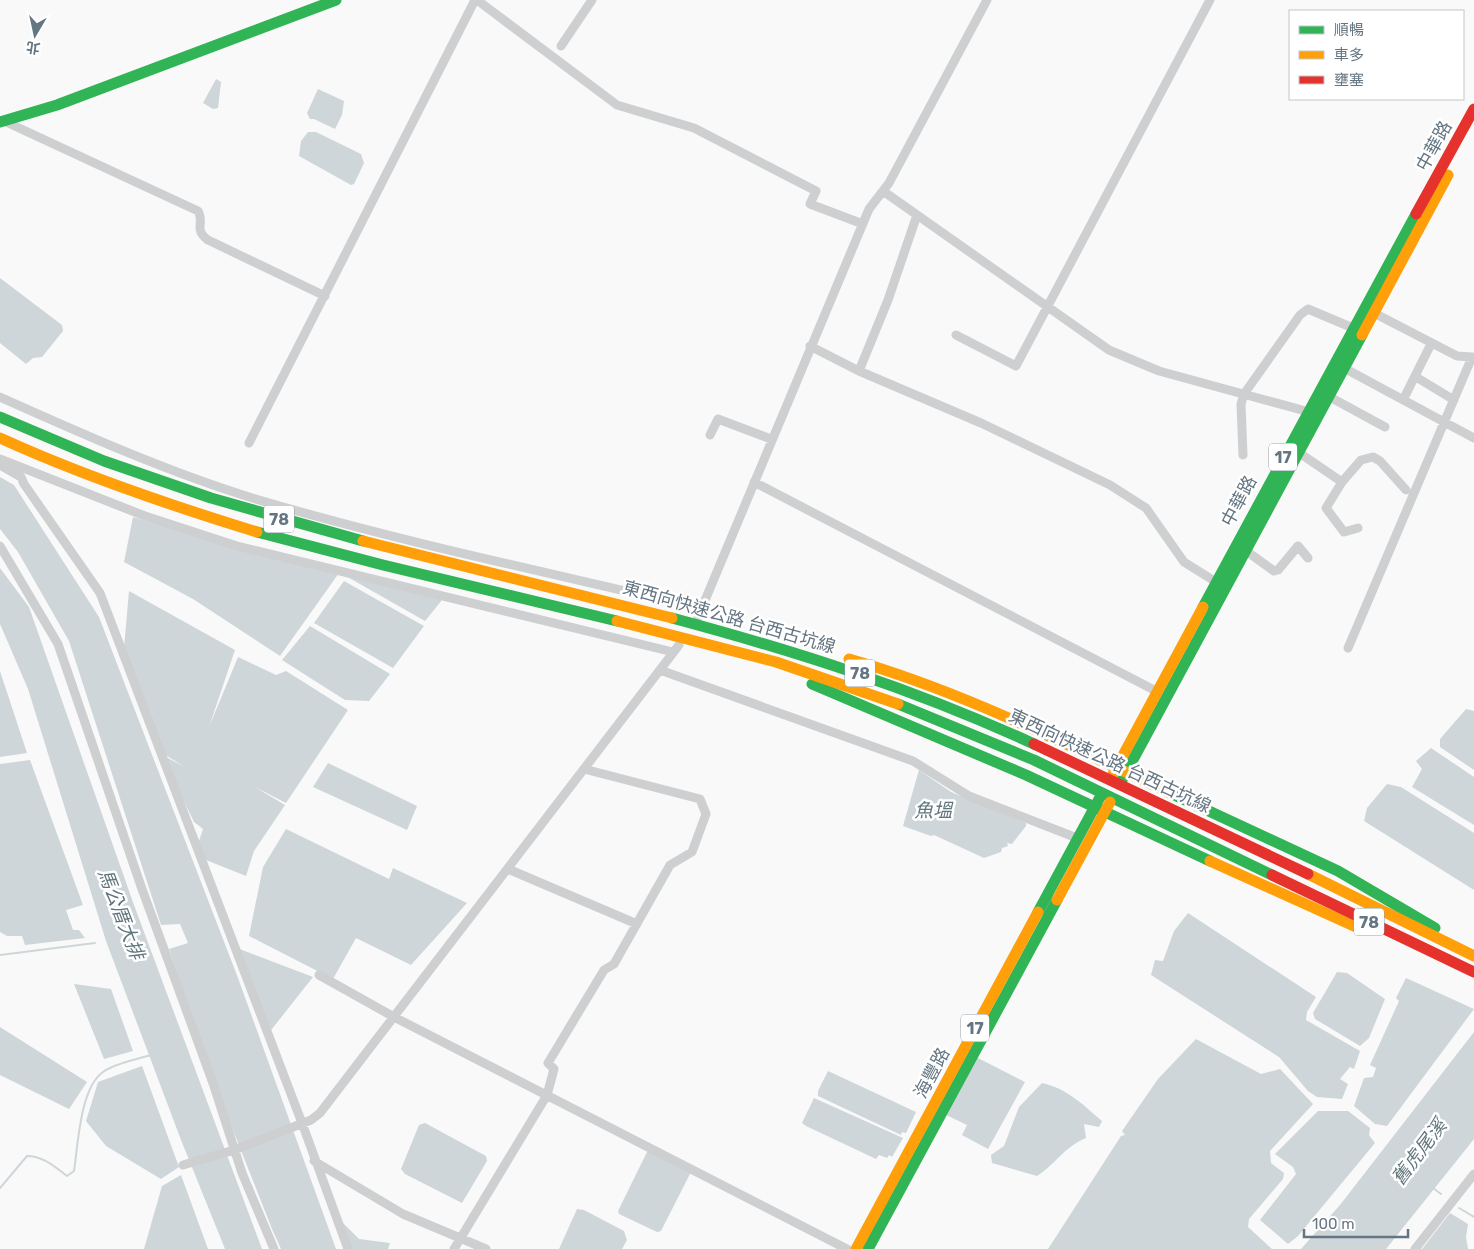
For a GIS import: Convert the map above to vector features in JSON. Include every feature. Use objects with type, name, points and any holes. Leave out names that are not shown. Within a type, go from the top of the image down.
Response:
[{"type":"main road","points":[[2,121],[57,105],[336,0]]},
{"type":"main road","name":"中華路","points":[[1100,809],[1246,550],[1298,452],[1313,413],[1353,328],[1474,109]]},
{"type":"main road","name":"中華路","points":[[1122,770],[1156,691],[1313,413],[1328,396],[1344,368],[1474,126]]},
{"type":"main road","name":"東西向快速公路 台西古坑線","points":[[0,417],[57,444],[196,496],[340,537],[670,616],[863,674],[962,711],[1043,748],[1474,956]]},
{"type":"main road","name":"東西向快速公路 台西古坑線","points":[[0,438],[66,468],[197,514],[318,549],[776,662],[877,696],[1034,760],[1474,972]]},
{"type":"main road","points":[[670,616],[872,665],[949,690],[1027,724],[1399,902],[1474,956]]},
{"type":"main road","points":[[668,634],[800,679],[885,714],[1100,809],[1293,900],[1382,938],[1474,972]]},
{"type":"main road","name":"海豐路","points":[[856,1249],[1077,838],[1100,809]]},
{"type":"main road","name":"海豐路","points":[[868,1249],[1100,809]]},
{"type":"street","points":[[249,443],[476,0],[617,105],[694,128],[744,152],[816,191],[810,204],[862,224]]},
{"type":"street","points":[[561,46],[592,0]]},
{"type":"street","points":[[698,617],[869,209],[883,191],[987,0]]},
{"type":"street","points":[[956,335],[1016,366],[1049,307],[1210,0]]},
{"type":"street","points":[[2,121],[198,211],[200,215],[199,230],[201,235],[208,240],[325,296]]},
{"type":"street","points":[[883,191],[1109,350],[1159,371],[1313,413]]},
{"type":"street","points":[[859,371],[888,300],[918,215]]},
{"type":"street","points":[[1242,455],[1242,404],[1244,394],[1300,315],[1308,310],[1353,328]]},
{"type":"street","points":[[1348,648],[1473,357],[1457,356],[1374,314]]},
{"type":"street","points":[[1403,400],[1431,344]]},
{"type":"street","points":[[810,346],[859,371],[981,423],[1110,484],[1146,508],[1184,562],[1216,582]]},
{"type":"street","points":[[1344,368],[1474,438]]},
{"type":"street","points":[[1416,377],[1454,400]]},
{"type":"street","points":[[1328,396],[1384,427]]},
{"type":"street","points":[[0,397],[136,457],[259,500],[495,561],[702,609]]},
{"type":"street","points":[[710,435],[718,419],[771,440]]},
{"type":"street","points":[[1298,452],[1342,482]]},
{"type":"street","points":[[1358,528],[1344,532],[1326,508],[1342,482],[1361,460],[1373,457],[1380,461],[1406,490]]},
{"type":"street","points":[[0,459],[145,516],[237,546],[676,649],[320,1113],[302,1123],[234,1150],[183,1165]]},
{"type":"street","points":[[0,465],[21,477],[100,593],[302,1123],[314,1161],[348,1249]]},
{"type":"street","points":[[754,482],[1156,691]]},
{"type":"street","points":[[0,546],[58,644],[142,889],[214,1086],[234,1150],[274,1249]]},
{"type":"street","points":[[1246,550],[1274,571],[1278,570],[1298,546],[1308,558]]},
{"type":"street","points":[[660,670],[913,761],[969,796],[1077,838]]},
{"type":"street","points":[[454,1249],[548,1095],[554,1069],[548,1063],[604,970],[614,964],[670,865],[692,852],[706,814],[700,799],[584,770]]},
{"type":"street","points":[[508,869],[637,924]]},
{"type":"street","points":[[319,975],[394,1017],[847,1249]]},
{"type":"street","points":[[314,1161],[403,1214],[486,1249]]},
{"type":"street","points":[[1416,1249],[1474,1174]]},
{"type":"water","points":[[216,79],[221,82],[218,108],[213,109],[203,103]]},
{"type":"water","points":[[318,89],[344,101],[342,115],[335,129],[310,119],[307,113]]},
{"type":"water","points":[[308,132],[316,132],[361,154],[364,163],[354,184],[351,185],[299,156],[301,141]]},
{"type":"water","points":[[0,278],[62,325],[63,331],[42,357],[33,358],[26,364],[0,343]]},
{"type":"water","points":[[0,477],[14,485],[99,617],[238,978],[336,1249],[281,1249],[272,1229],[218,1092],[169,949],[188,943],[180,924],[161,925],[69,641],[18,552],[0,529]]},
{"type":"water","points":[[133,517],[234,547],[339,573],[280,656],[193,599],[124,562]]},
{"type":"water","name":"馬公厝大排","points":[[0,568],[29,607],[134,905],[262,1249],[225,1249],[181,1140],[106,941],[28,689],[0,624]]},
{"type":"water","points":[[344,575],[442,600],[425,621]]},
{"type":"water","points":[[344,581],[424,626],[393,668],[314,623]]},
{"type":"water","points":[[129,591],[235,650],[209,727],[238,657],[276,675],[286,671],[348,710],[286,803],[253,786],[285,805],[254,851],[246,876],[201,858],[197,847],[203,829],[194,822],[162,755],[185,767],[162,753],[124,648]]},
{"type":"water","points":[[310,626],[390,674],[369,701],[345,700],[282,660]]},
{"type":"water","points":[[0,671],[27,753],[0,757]]},
{"type":"water","points":[[1466,709],[1474,711],[1474,770],[1440,747],[1440,739]]},
{"type":"water","points":[[1431,748],[1474,777],[1474,825],[1412,787],[1422,769],[1416,761]]},
{"type":"water","points":[[30,760],[83,905],[66,910],[73,930],[79,930],[85,938],[25,945],[22,936],[7,936],[0,932],[0,764]]},
{"type":"water","points":[[328,763],[417,806],[407,830],[313,787]]},
{"type":"water","name":"魚塭","points":[[919,770],[951,792],[1026,823],[1026,826],[1012,844],[1007,843],[1008,846],[1002,848],[1001,852],[984,858],[934,835],[931,836],[903,826]]},
{"type":"water","points":[[1387,784],[1401,787],[1474,833],[1474,890],[1364,821],[1367,808]]},
{"type":"water","points":[[286,829],[389,879],[393,868],[467,903],[411,965],[356,938],[333,979],[249,936],[263,867]]},
{"type":"water","points":[[1188,913],[1316,997],[1307,1012],[1306,1020],[1360,1051],[1354,1069],[1350,1067],[1340,1079],[1348,1084],[1342,1099],[1317,1097],[1308,1091],[1279,1057],[1151,975],[1155,960],[1163,961],[1174,931]]},
{"type":"water","points":[[234,947],[313,977],[268,1034]]},
{"type":"water","points":[[1337,972],[1347,973],[1385,999],[1369,1038],[1360,1046],[1315,1019],[1313,1013]]},
{"type":"water","points":[[1406,978],[1474,1009],[1387,1126],[1375,1124],[1354,1106],[1364,1078],[1373,1077],[1376,1068],[1370,1065],[1399,1001],[1396,998]]},
{"type":"water","points":[[74,984],[111,989],[133,1051],[104,1059]]},
{"type":"water","points":[[0,1027],[87,1082],[69,1109],[0,1075]]},
{"type":"water","name":"舊虎尾溪","points":[[1474,1032],[1474,1139],[1386,1249],[1301,1249],[1340,1205]]},
{"type":"water","points":[[1196,1039],[1261,1074],[1280,1069],[1313,1104],[1270,1151],[1271,1163],[1284,1173],[1283,1179],[1249,1219],[1248,1227],[1272,1249],[1048,1249],[1121,1136],[1125,1135],[1122,1131],[1158,1079]]},
{"type":"water","points":[[976,1057],[1025,1082],[988,1149],[962,1135],[967,1125],[942,1113]]},
{"type":"water","points":[[142,1066],[179,1167],[161,1179],[106,1146],[86,1121],[98,1082]]},
{"type":"water","points":[[828,1071],[916,1112],[906,1133],[902,1132],[901,1135],[818,1096],[818,1091]]},
{"type":"water","points":[[1042,1083],[1060,1089],[1081,1103],[1102,1121],[1099,1127],[1084,1124],[1086,1138],[1072,1146],[1037,1176],[992,1163],[991,1155],[1004,1146],[1019,1107]]},
{"type":"water","points":[[814,1098],[903,1138],[892,1157],[889,1155],[887,1158],[879,1155],[876,1159],[802,1123]]},
{"type":"water","points":[[1318,1111],[1348,1111],[1370,1128],[1369,1135],[1375,1143],[1298,1236],[1288,1244],[1260,1220],[1296,1174],[1293,1167],[1275,1154]]},
{"type":"water","points":[[425,1123],[486,1156],[487,1161],[462,1203],[405,1174],[401,1169],[419,1125]]},
{"type":"water","points":[[657,1151],[692,1170],[661,1231],[657,1232],[619,1214],[618,1211],[647,1152]]},
{"type":"water","points":[[181,1175],[208,1249],[144,1249],[162,1186]]},
{"type":"water","points":[[577,1209],[584,1210],[624,1231],[627,1240],[622,1249],[559,1249]]},
{"type":"water","points":[[1450,1213],[1468,1224],[1466,1237],[1468,1249],[1422,1249]]},
{"type":"water","points":[[334,1214],[359,1239],[390,1243],[388,1249],[348,1249]]},
{"type":"waterway","points":[[0,955],[95,943]]},
{"type":"waterway","points":[[0,1188],[27,1156],[44,1160],[67,1176],[74,1171],[81,1118],[89,1091],[95,1080],[107,1069],[151,1055]]},
{"type":"waterway","points":[[1433,1188],[1441,1194]]},
{"type":"waterway","points":[[1459,1208],[1474,1217]]},
{"type":"traffic: fast","points":[[0,122],[57,105],[336,0]]},
{"type":"traffic: fast","points":[[1203,607],[1416,214]]},
{"type":"traffic: fast","points":[[1122,780],[1362,335]]},
{"type":"traffic: fast","points":[[0,417],[104,461],[211,498],[363,541]]},
{"type":"traffic: fast","points":[[257,532],[383,565],[617,621]]},
{"type":"traffic: fast","points":[[672,618],[765,644],[856,673],[945,706],[1034,744]]},
{"type":"traffic: fast","points":[[812,684],[1026,775],[1210,861]]},
{"type":"traffic: fast","points":[[898,704],[1034,760],[1272,875]]},
{"type":"traffic: fast","points":[[1168,792],[1338,871],[1435,928]]},
{"type":"traffic: fast","points":[[1038,912],[1099,799]]},
{"type":"traffic: fast","points":[[868,1249],[1057,900]]},
{"type":"traffic: slow","points":[[1362,335],[1448,175]]},
{"type":"traffic: slow","points":[[0,438],[63,465],[127,489],[257,532]]},
{"type":"traffic: slow","points":[[363,541],[672,618]]},
{"type":"traffic: slow","points":[[1113,774],[1203,607]]},
{"type":"traffic: slow","points":[[617,621],[776,662],[898,704]]},
{"type":"traffic: slow","points":[[849,659],[931,686],[971,702],[1168,792]]},
{"type":"traffic: slow","points":[[1057,900],[1110,802]]},
{"type":"traffic: slow","points":[[1210,861],[1354,926]]},
{"type":"traffic: slow","points":[[1308,874],[1474,956]]},
{"type":"traffic: slow","points":[[856,1249],[1038,912]]},
{"type":"traffic: jam","points":[[1416,214],[1474,109]]},
{"type":"traffic: jam","points":[[1034,744],[1308,874]]},
{"type":"traffic: jam","points":[[1272,875],[1474,972]]}]
